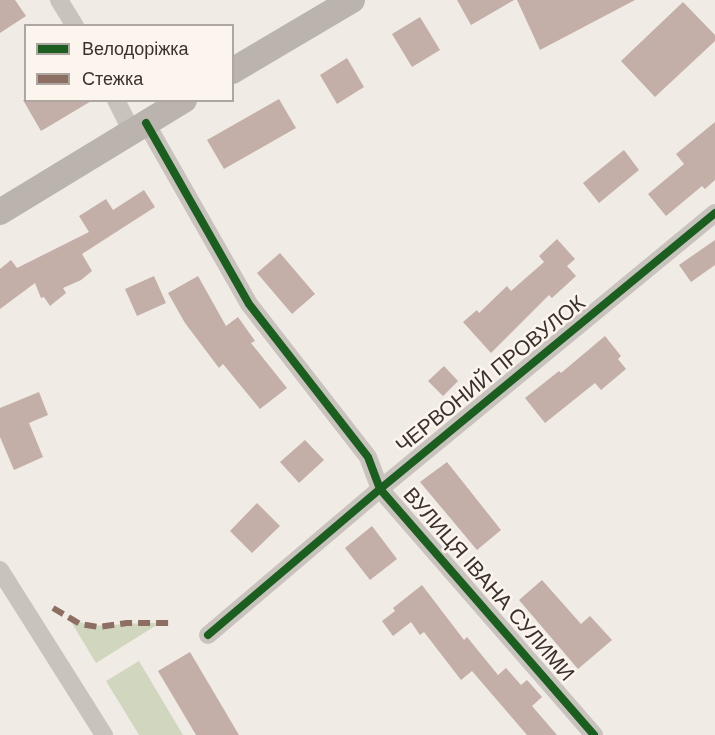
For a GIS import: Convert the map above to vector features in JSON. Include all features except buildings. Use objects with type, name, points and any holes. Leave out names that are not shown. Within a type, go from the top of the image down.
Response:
[{"type":"street","points":[[59,0],[74,24]]},
{"type":"street","points":[[234,70],[352,0]]},
{"type":"street","name":"ВУЛИЦЯ ІВАНА СУЛИМИ","points":[[118,102],[139,127],[249,304],[368,457],[380,489],[594,735]]},
{"type":"street","points":[[0,212],[181,102]]},
{"type":"street","name":"ЧЕРВОНИЙ ПРОВУЛОК","points":[[207,635],[715,213]]},
{"type":"street","points":[[0,570],[104,735]]},
{"type":"green space","points":[[67,615],[82,623],[95,626],[160,623],[96,663]]},
{"type":"green space","points":[[139,661],[183,735],[139,735],[106,681]]},
{"type":"marked path","points":[[53,608],[80,624],[99,627],[127,623],[173,623]]},
{"type":"cycle path","points":[[146,123],[249,304],[368,457],[380,489],[594,735]]},
{"type":"cycle path","points":[[208,635],[380,489],[715,213]]}]
